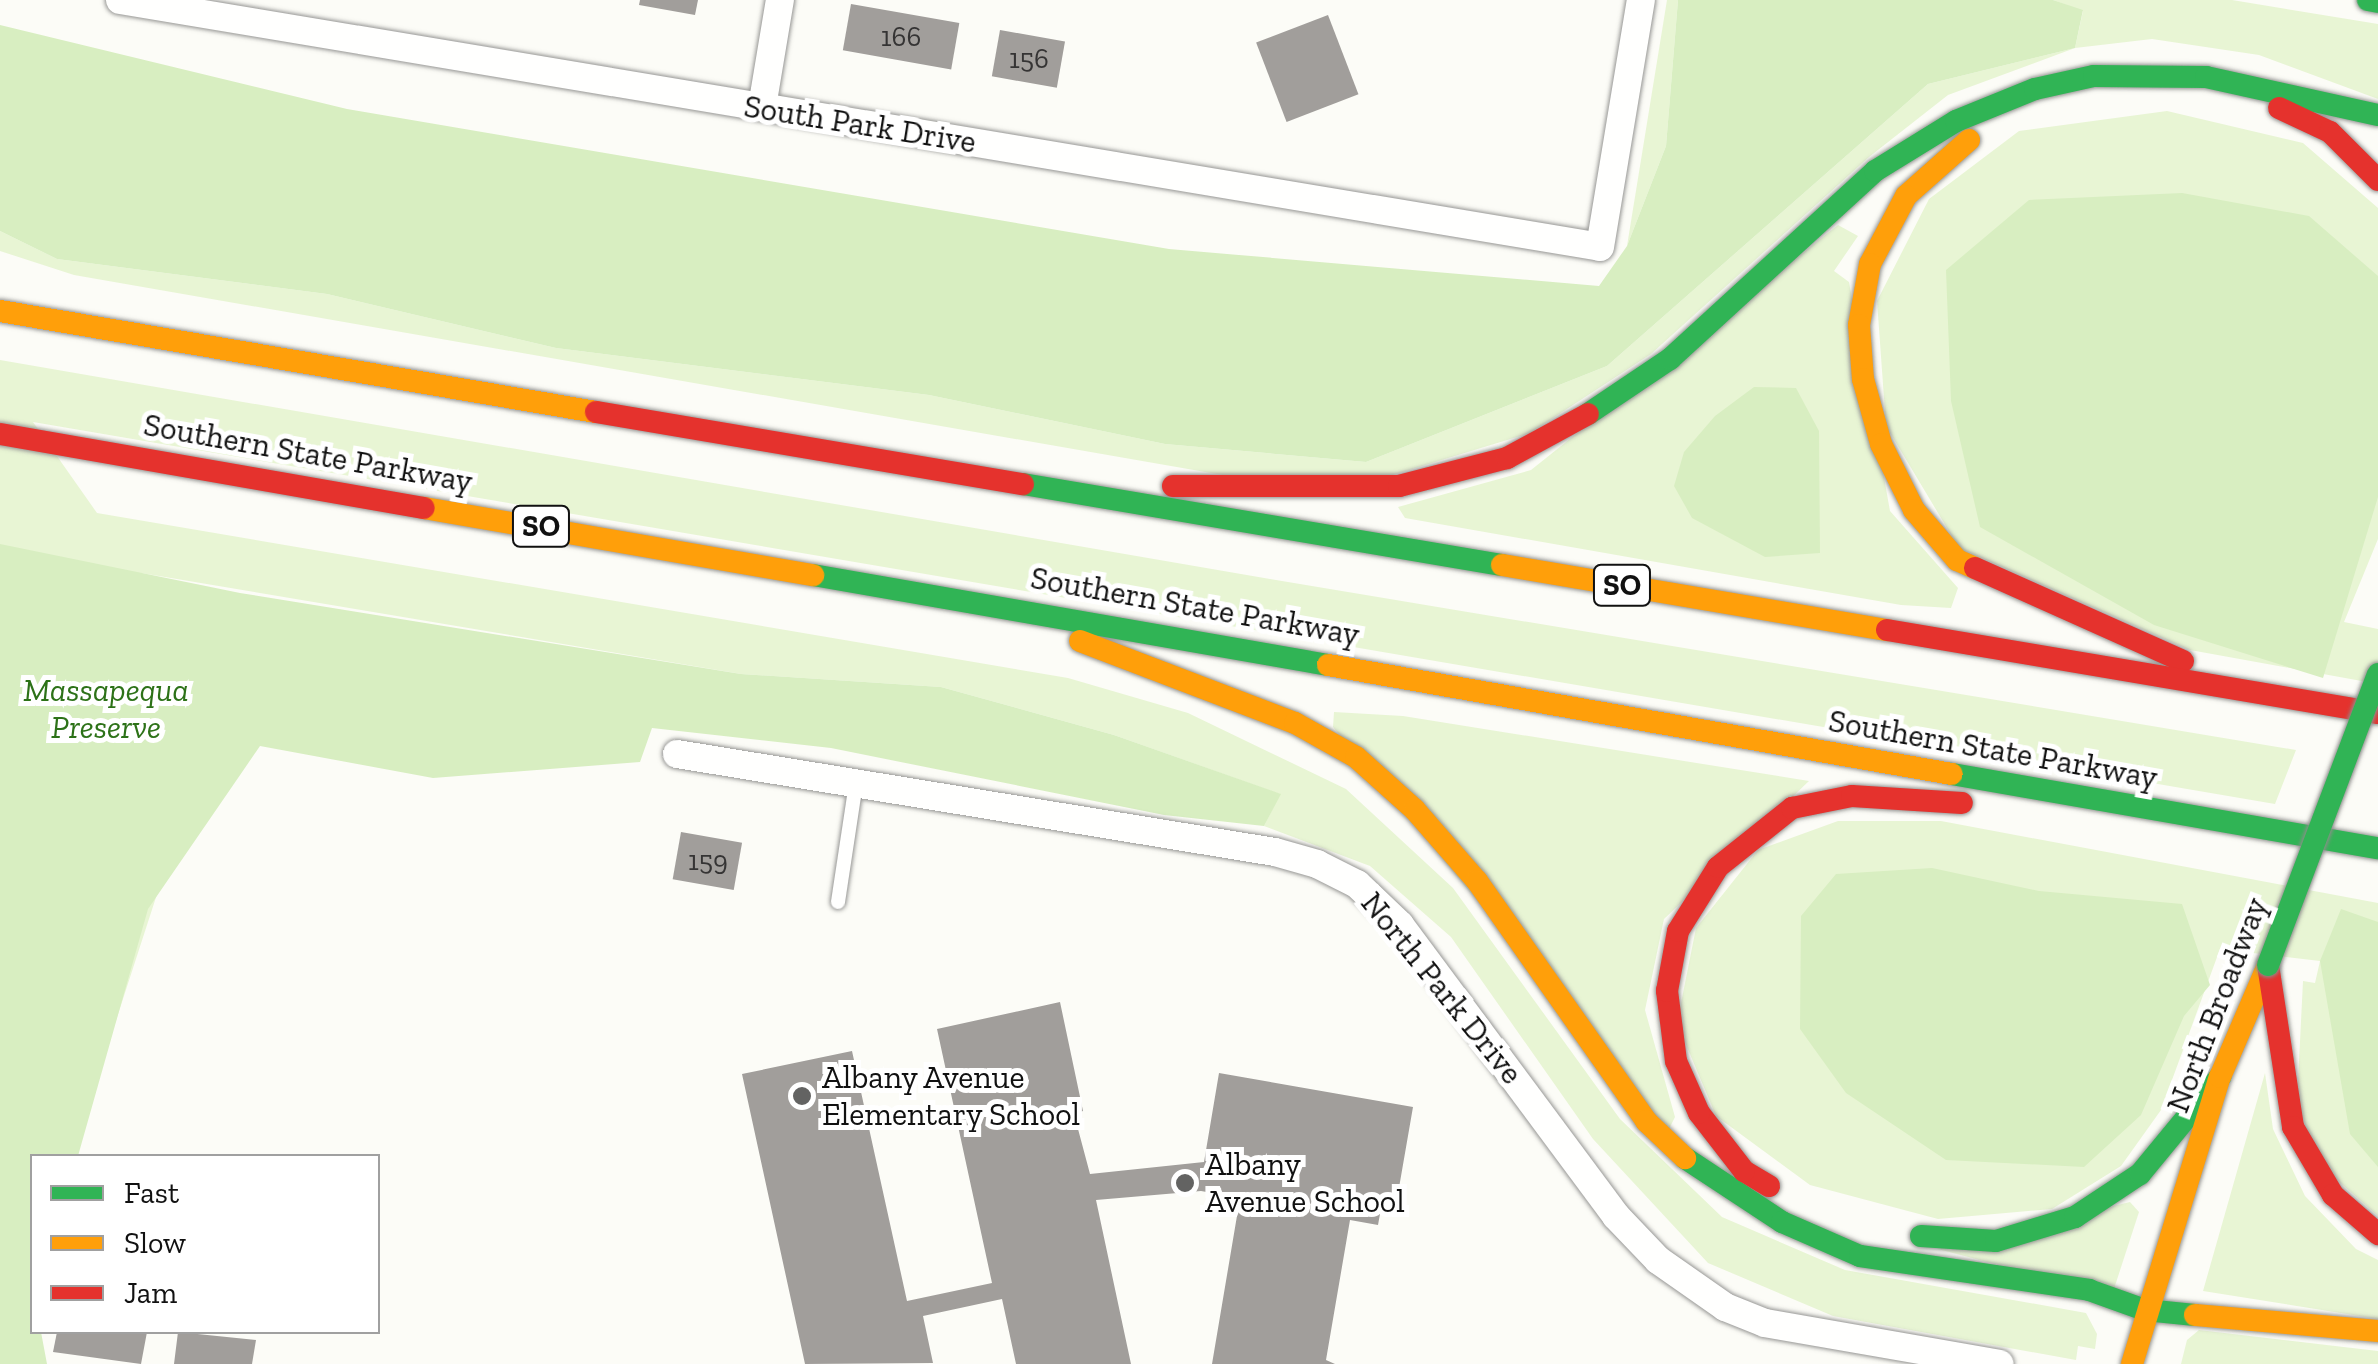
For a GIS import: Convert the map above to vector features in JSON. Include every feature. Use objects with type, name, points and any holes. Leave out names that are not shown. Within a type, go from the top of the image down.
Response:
[{"type":"main road","points":[[2368,0],[2378,2]]},
{"type":"main road","points":[[998,481],[1342,490],[1398,486],[1507,458],[1559,433],[1670,359],[1874,171],[1956,121],[2035,89],[2094,76],[2206,76],[2378,115]]},
{"type":"main road","points":[[2246,689],[1957,560],[1914,510],[1881,444],[1863,378],[1859,325],[1870,264],[1906,196],[1992,123],[2046,102],[2108,90],[2196,93],[2296,113],[2330,132],[2378,180]]},
{"type":"main road","points":[[34,291],[248,330],[533,403]]},
{"type":"main road","name":"SO","points":[[0,311],[2378,713]]},
{"type":"main road","name":"Southern State Parkway","points":[[0,434],[959,596],[2378,848]]},
{"type":"main road","points":[[0,452],[123,455]]},
{"type":"main road","points":[[959,596],[1232,697],[1356,757],[1477,881],[1646,1120],[1678,1153],[1782,1222],[1860,1256],[2089,1290],[2145,1310],[2378,1330]]},
{"type":"main road","name":"North Broadway","points":[[2132,1364],[2145,1310],[2220,1077],[2268,965],[2378,674]]},
{"type":"main road","points":[[1808,1205],[1744,1172],[1699,1113],[1676,1062],[1667,991],[1678,931],[1718,867],[1792,808],[1852,796],[2197,818]]},
{"type":"main road","points":[[2268,965],[2293,1128],[2333,1196],[2378,1234]]},
{"type":"main road","points":[[1891,1231],[1996,1242],[2075,1217],[2140,1174],[2220,1077]]},
{"type":"street","name":"South Park Drive","points":[[120,0],[1600,247],[1641,0]]},
{"type":"street","points":[[762,107],[780,0]]},
{"type":"street","name":"North Park Drive","points":[[676,754],[1275,852],[1357,884],[1412,940],[1616,1216],[1658,1260],[1724,1306],[1766,1324],[1999,1364]]},
{"type":"lane","points":[[838,902],[856,784]]},
{"type":"green space","points":[[1667,0],[1678,0],[1666,146],[1627,246]]},
{"type":"green space","points":[[1678,0],[2053,0],[2083,10],[2075,48],[1928,84],[1607,366],[1366,462],[1165,444],[929,395],[556,348],[327,294],[57,259],[0,231],[0,25],[347,109],[1169,249],[1599,286],[1627,246],[1666,146]]},
{"type":"green space","points":[[2053,0],[2232,0],[2378,24],[2378,99],[2259,55],[2152,39],[2075,48],[2083,11]]},
{"type":"green space","points":[[2075,48],[1948,95],[1869,157],[1651,354],[1530,433],[1386,477],[1257,481],[74,275],[0,251],[0,231],[57,259],[327,294],[556,348],[929,395],[1165,444],[1366,462],[1607,366],[1928,84]]},
{"type":"green space","points":[[2167,111],[2303,143],[2378,208],[2378,539],[2344,622],[2378,629],[2378,684],[2190,650],[1959,548],[1886,426],[1877,301],[1929,199],[2019,131]]},
{"type":"green space","points":[[2182,193],[2309,216],[2378,276],[2378,497],[2323,678],[2154,625],[1980,527],[1951,401],[1946,270],[2029,200]]},
{"type":"green space","points":[[1838,225],[1858,236],[1834,271],[1849,282],[1890,511],[1958,588],[1951,608],[1901,605],[1405,518],[1398,507],[1531,470]]},
{"type":"green space","name":"Massapequa Preserve","points":[[0,360],[1270,579],[2296,750],[2275,804],[33,422],[97,513],[1068,678],[1188,713],[1346,789],[1453,888],[1620,1119],[1722,1217],[1845,1270],[2086,1313],[2097,1334],[2095,1349],[2078,1346],[2076,1360],[1833,1316],[1708,1263],[1593,1139],[1451,937],[1370,866],[1264,826],[1280,794],[1114,735],[941,687],[741,674],[141,573],[223,691],[73,1154],[30,1154],[0,1364]]},
{"type":"green space","points":[[1754,387],[1796,388],[1819,431],[1820,553],[1765,557],[1692,518],[1674,486],[1684,452],[1715,416]]},
{"type":"green space","name":"Massapequa Preserve","points":[[0,544],[240,593],[741,674],[941,687],[1114,735],[1281,794],[1264,826],[1164,815],[831,748],[652,728],[640,762],[433,778],[260,746],[148,909],[79,1154],[30,1154],[30,1334],[41,1334],[47,1364],[0,1364]]},
{"type":"green space","points":[[1334,712],[1403,716],[1809,781],[1664,919],[1645,1010],[1675,1117],[1668,1131],[1333,727]]},
{"type":"green space","points":[[1838,821],[1941,821],[2378,903],[2378,1216],[2319,1164],[2297,1102],[2303,981],[2315,983],[2320,961],[2220,949],[2161,1110],[2121,1166],[2052,1209],[1938,1219],[1810,1185],[1716,1116],[1677,1023],[1696,928],[1758,850]]},
{"type":"green space","points":[[1932,868],[2039,891],[2182,904],[2210,985],[2184,1016],[2141,1115],[2084,1167],[1946,1160],[1846,1093],[1800,1029],[1801,916],[1836,874]]},
{"type":"green space","points":[[2341,909],[2378,922],[2378,1167],[2350,1134],[2320,961]]},
{"type":"green space","points":[[2265,1073],[2273,1129],[2305,1196],[2356,1249],[2378,1260],[2378,1319],[2203,1291]]},
{"type":"green space","points":[[2130,1202],[2139,1212],[2112,1295],[1938,1249]]},
{"type":"green space","points":[[2199,1330],[2378,1351],[2378,1364],[2181,1364],[2187,1340]]},
{"type":"building","points":[[640,0],[698,0],[695,15],[639,5]]},
{"type":"building","points":[[851,4],[959,23],[951,69],[843,50]]},
{"type":"building","points":[[1328,15],[1358,94],[1287,122],[1256,43]]},
{"type":"building","points":[[1000,30],[1065,41],[1057,88],[992,76]]},
{"type":"building","points":[[681,832],[742,843],[734,890],[673,879]]},
{"type":"building","name":"Albany Avenue School","points":[[1060,1002],[1083,1111],[1074,1114],[1090,1174],[1204,1162],[1219,1073],[1413,1107],[1396,1205],[1382,1203],[1378,1225],[1350,1220],[1326,1360],[1335,1364],[1212,1364],[1240,1198],[1201,1191],[1096,1200],[1131,1364],[1016,1364],[1002,1299],[923,1316],[933,1363],[805,1364],[742,1074],[852,1051],[907,1301],[992,1283],[937,1029]]},
{"type":"building","points":[[57,1334],[147,1334],[141,1364],[53,1352]]},
{"type":"building","points":[[178,1334],[256,1340],[252,1364],[174,1364]]},
{"type":"traffic: fast","points":[[2368,0],[2378,2]]},
{"type":"traffic: fast","points":[[1588,414],[1670,359],[1875,171],[1956,121],[2035,89],[2094,76],[2206,77],[2378,115]]},
{"type":"traffic: fast","points":[[1023,484],[1502,565]]},
{"type":"traffic: fast","points":[[813,575],[1328,665]]},
{"type":"traffic: fast","points":[[2268,965],[2378,674]]},
{"type":"traffic: fast","points":[[1952,774],[2378,848]]},
{"type":"traffic: fast","points":[[1921,1236],[1996,1241],[2075,1217],[2140,1174],[2220,1077]]},
{"type":"traffic: fast","points":[[1685,1158],[1782,1222],[1860,1256],[2089,1290],[2145,1310],[2195,1315]]},
{"type":"traffic: slow","points":[[1969,140],[1906,196],[1870,264],[1859,325],[1863,379],[1881,444],[1914,510],[1957,560],[1975,568]]},
{"type":"traffic: slow","points":[[0,311],[596,412]]},
{"type":"traffic: slow","points":[[424,508],[813,575]]},
{"type":"traffic: slow","points":[[1502,565],[1887,630]]},
{"type":"traffic: slow","points":[[1080,641],[1295,723],[1356,757],[1415,810],[1477,881],[1646,1121],[1685,1158]]},
{"type":"traffic: slow","points":[[1328,665],[1952,774]]},
{"type":"traffic: slow","points":[[2132,1364],[2220,1077],[2268,965]]},
{"type":"traffic: slow","points":[[2195,1315],[2378,1331]]},
{"type":"traffic: jam","points":[[2279,108],[2330,132],[2378,180]]},
{"type":"traffic: jam","points":[[596,412],[1023,484]]},
{"type":"traffic: jam","points":[[1173,486],[1399,486],[1507,458],[1588,414]]},
{"type":"traffic: jam","points":[[0,434],[424,508]]},
{"type":"traffic: jam","points":[[1975,568],[2183,661]]},
{"type":"traffic: jam","points":[[1887,630],[2378,713]]},
{"type":"traffic: jam","points":[[1769,1186],[1744,1171],[1699,1113],[1676,1061],[1667,991],[1678,931],[1718,867],[1792,808],[1852,796],[1962,803]]},
{"type":"traffic: jam","points":[[2268,965],[2293,1127],[2333,1195],[2378,1234]]},
{"type":"place","name":"Albany Avenue Elementary School","points":[[802,1096]]},
{"type":"place","name":"Albany Avenue School","points":[[1185,1183]]}]
